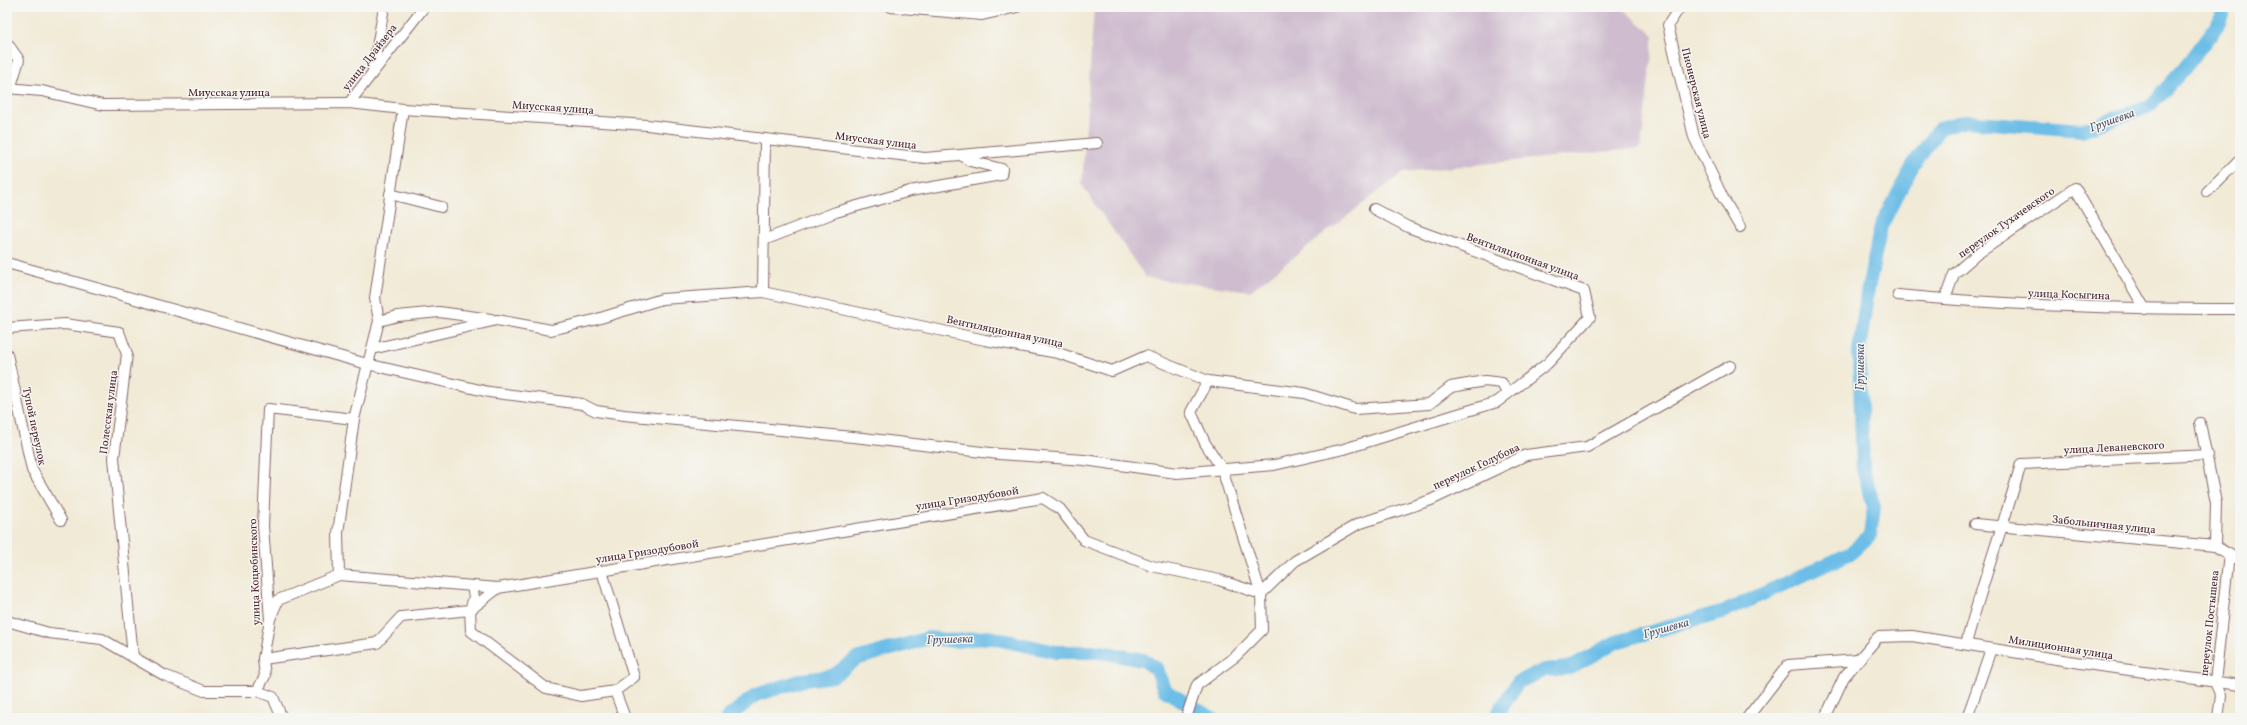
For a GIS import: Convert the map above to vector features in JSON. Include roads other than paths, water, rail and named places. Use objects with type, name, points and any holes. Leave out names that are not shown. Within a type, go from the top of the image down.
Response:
[{"type":"street","points":[[372,72],[384,7]]},
{"type":"street","name":"улица Драйзера","points":[[349,103],[424,7]]},
{"type":"street","points":[[891,7],[982,15],[1017,7]]},
{"type":"street","name":"Пионерская улица","points":[[1680,7],[1668,25],[1694,137],[1723,198],[1740,227]]},
{"type":"street","points":[[7,43],[19,60],[8,88]]},
{"type":"street","name":"Миусская улица","points":[[8,88],[42,91],[103,104],[349,103],[403,109],[647,125],[925,158],[1097,143]]},
{"type":"street","points":[[339,576],[338,533],[354,420],[379,321],[375,298],[403,109]]},
{"type":"street","points":[[763,292],[765,139]]},
{"type":"street","points":[[764,240],[836,212],[910,191],[1001,175],[1002,169],[970,161],[961,155]]},
{"type":"street","points":[[2207,192],[2240,158]]},
{"type":"street","name":"переулок Тухачевского","points":[[1945,299],[1954,274],[1977,254],[2075,188],[2145,309]]},
{"type":"street","points":[[390,194],[441,206]]},
{"type":"street","name":"Вентиляционная улица","points":[[379,321],[398,316],[440,312],[497,320],[551,330],[594,320],[662,299],[763,292],[985,340],[1058,353],[1112,371],[1146,356],[1208,382],[1304,393],[1355,409],[1429,404],[1451,387],[1485,381],[1502,383],[1507,394],[1548,363],[1590,317],[1584,291],[1408,228],[1374,209]]},
{"type":"street","points":[[7,263],[367,364],[489,392],[582,404],[596,411],[624,415],[855,437],[999,454],[1084,460],[1177,473],[1274,465],[1344,449],[1497,402],[1507,394]]},
{"type":"street","name":"улица Косыгина","points":[[1898,295],[1988,303],[2145,309],[2240,309]]},
{"type":"street","name":"Вентиляционная улица","points":[[372,349],[497,320]]},
{"type":"street","name":"Полесская улица","points":[[7,328],[65,324],[119,332],[127,354],[114,458],[133,657]]},
{"type":"street","name":"Тупой переулок","points":[[7,354],[32,470],[61,520]]},
{"type":"street","name":"переулок Голубова","points":[[1261,594],[1294,562],[1358,524],[1431,500],[1526,455],[1587,447],[1730,366]]},
{"type":"street","points":[[1187,717],[1197,685],[1236,656],[1262,630],[1261,594],[1222,469],[1205,443],[1191,412],[1208,382]]},
{"type":"street","name":"улица Коцюбинского","points":[[257,691],[265,676],[263,659],[270,619],[263,526],[268,409],[354,420]]},
{"type":"street","points":[[2200,423],[2208,455],[2216,503],[2215,546]]},
{"type":"street","name":"улица Леваневского","points":[[2003,526],[2021,464],[2208,455]]},
{"type":"street","name":"улица Гризодубовой","points":[[270,619],[278,600],[339,576],[498,588],[1043,498],[1060,509],[1084,540],[1152,566],[1219,580],[1261,594]]},
{"type":"street","name":"Забольничная улица","points":[[1975,524],[2215,546],[2240,561]]},
{"type":"street","points":[[1966,644],[1979,593],[2003,526]]},
{"type":"street","name":"переулок Постышева","points":[[2218,718],[2220,696],[2215,682],[2229,554]]},
{"type":"street","points":[[472,586],[474,597],[470,610],[471,631],[546,688],[581,696],[615,691],[634,678],[602,571]]},
{"type":"street","points":[[263,659],[377,643],[401,617],[470,610],[498,588]]},
{"type":"street","points":[[7,621],[49,633],[102,639],[164,675],[204,691],[257,691],[273,697],[282,718]]},
{"type":"street","name":"Милиционная улица","points":[[1858,660],[1878,637],[1912,636],[2240,686]]},
{"type":"street","points":[[1967,718],[1991,649]]},
{"type":"street","points":[[1747,718],[1788,665],[1858,660]]},
{"type":"street","points":[[1825,718],[1844,677],[1858,660]]},
{"type":"street","points":[[615,691],[625,718]]},
{"type":"waterway","name":"Грушевка","points":[[1495,718],[1518,682],[1545,670],[1569,668],[1616,642],[1728,610],[1851,553],[1870,535],[1874,507],[1863,469],[1859,352],[1867,294],[1881,226],[1913,165],[1940,128],[1965,121],[2082,130],[2150,106],[2184,69],[2219,23],[2225,7]]},
{"type":"waterway","name":"Грушевка","points":[[727,718],[756,695],[803,680],[833,676],[856,659],[929,638],[956,641],[989,637],[1056,652],[1101,652],[1143,660],[1157,669],[1164,690],[1212,718]]}]
